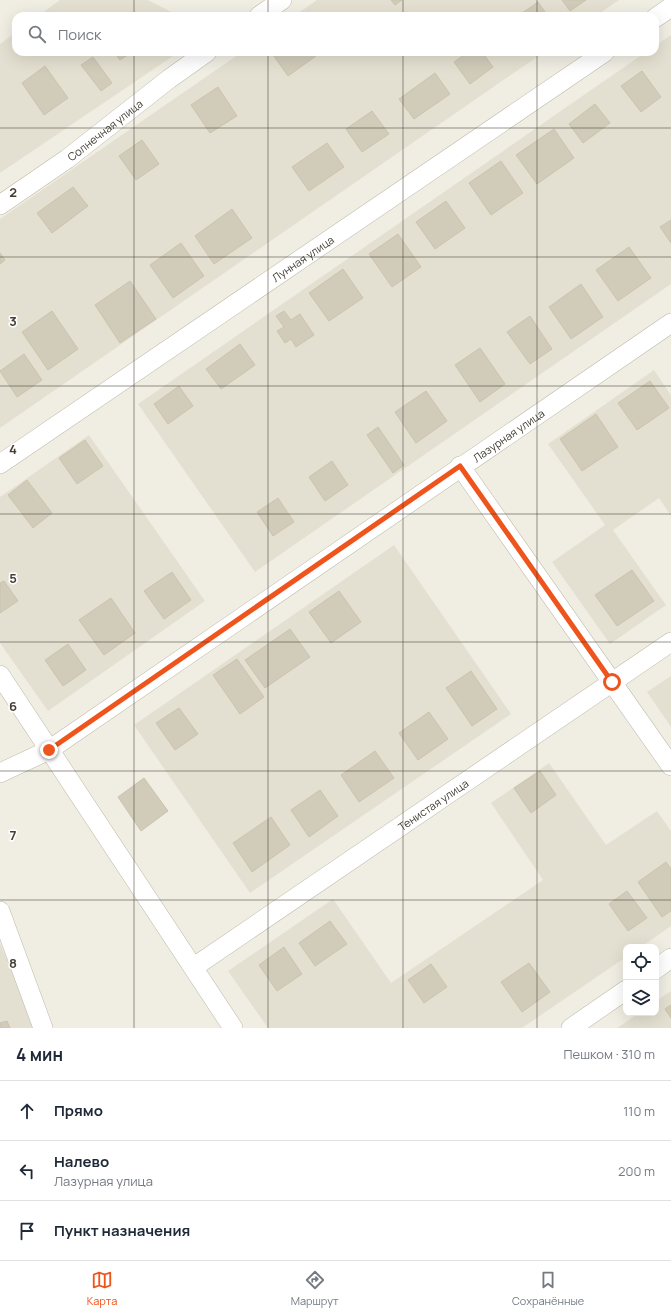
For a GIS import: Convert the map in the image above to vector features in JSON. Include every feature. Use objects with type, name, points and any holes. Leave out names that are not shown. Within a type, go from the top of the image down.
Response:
[{"type":"street","points":[[265,12],[282,0]]},
{"type":"street","points":[[659,15],[671,7]]},
{"type":"street","name":"Солнечная улица","points":[[0,205],[67,159],[168,79],[201,56]]},
{"type":"street","name":"Лунная улица","points":[[0,464],[599,56]]},
{"type":"street","name":"Лазурная улица","points":[[0,773],[49,750],[460,466],[671,323]]},
{"type":"street","points":[[460,466],[671,766]]},
{"type":"street","name":"Тенистая улица","points":[[194,967],[671,642]]},
{"type":"street","points":[[0,675],[233,1028]]},
{"type":"street","points":[[0,911],[43,1028]]},
{"type":"street","points":[[659,967],[671,958]]},
{"type":"street","points":[[571,1028],[623,992]]},
{"type":"shaded area","points":[[60,0],[148,0],[171,12],[44,12]]},
{"type":"shaded area","points":[[317,0],[619,0],[602,12],[300,12]]},
{"type":"shaded area","points":[[12,35],[12,56],[173,56],[0,173],[0,44]]},
{"type":"shaded area","points":[[671,35],[671,284],[255,572],[138,404],[640,56],[659,56],[659,43]]},
{"type":"shaded area","points":[[236,56],[538,56],[0,428],[0,219]]},
{"type":"shaded area","points":[[654,370],[671,395],[671,516],[659,498],[613,530],[666,605],[610,644],[552,562],[605,525],[548,444]]},
{"type":"shaded area","points":[[89,435],[205,601],[48,711],[0,643],[0,497]]},
{"type":"shaded area","points":[[394,545],[511,714],[250,893],[134,725]]},
{"type":"shaded area","points":[[671,676],[671,727],[647,692]]},
{"type":"shaded area","points":[[549,763],[606,845],[657,811],[671,831],[671,926],[645,944],[623,944],[623,959],[522,1028],[268,1028],[228,971],[333,899],[391,983],[543,880],[491,803]]},
{"type":"shaded area","points":[[0,943],[35,1028],[0,1028]]},
{"type":"shaded area","points":[[671,991],[671,1028],[617,1028],[635,1016],[659,1016],[659,999]]},
{"type":"building","points":[[391,0],[402,0],[395,5]]},
{"type":"building","points":[[562,0],[586,0],[570,11]]},
{"type":"building","points":[[538,2],[545,12],[524,12]]},
{"type":"building","points":[[117,56],[126,56],[120,60]]},
{"type":"building","points":[[274,56],[316,56],[288,76]]},
{"type":"building","points":[[462,56],[485,56],[493,67],[470,84],[454,62]]},
{"type":"building","points":[[93,57],[112,83],[101,91],[81,65]]},
{"type":"building","points":[[45,66],[68,98],[44,115],[22,83]]},
{"type":"building","points":[[642,71],[661,97],[641,112],[621,86]]},
{"type":"building","points":[[435,73],[450,94],[414,119],[399,99]]},
{"type":"building","points":[[218,87],[237,116],[210,133],[191,105]]},
{"type":"building","points":[[595,104],[610,123],[583,143],[569,124]]},
{"type":"building","points":[[372,111],[389,134],[362,152],[346,129]]},
{"type":"building","points":[[554,129],[574,158],[537,184],[516,155]]},
{"type":"building","points":[[142,140],[159,164],[136,180],[119,156]]},
{"type":"building","points":[[327,143],[344,167],[309,191],[292,167]]},
{"type":"building","points":[[501,161],[523,193],[491,215],[469,183]]},
{"type":"building","points":[[73,187],[88,206],[52,233],[37,213]]},
{"type":"building","points":[[446,201],[465,228],[435,249],[416,222]]},
{"type":"building","points":[[232,209],[252,238],[214,264],[195,236]]},
{"type":"building","points":[[671,220],[671,243],[660,227]]},
{"type":"building","points":[[398,234],[421,267],[392,287],[369,254]]},
{"type":"building","points":[[181,243],[204,276],[173,298],[150,265]]},
{"type":"building","points":[[629,247],[651,278],[618,301],[596,270]]},
{"type":"building","points":[[0,253],[5,260],[0,264]]},
{"type":"building","points":[[343,269],[363,298],[329,321],[309,293]]},
{"type":"building","points":[[130,281],[156,319],[120,343],[95,305]]},
{"type":"building","points":[[581,284],[603,317],[571,339],[549,307]]},
{"type":"building","points":[[52,311],[78,349],[48,370],[22,332]]},
{"type":"building","points":[[284,311],[291,320],[300,314],[314,335],[296,347],[291,339],[285,343],[277,331],[284,327],[276,316]]},
{"type":"building","points":[[530,316],[552,349],[530,364],[507,332]]},
{"type":"building","points":[[240,344],[255,365],[221,389],[206,369]]},
{"type":"building","points":[[480,348],[505,384],[480,402],[455,365]]},
{"type":"building","points":[[24,354],[42,380],[17,397],[0,371]]},
{"type":"building","points":[[650,381],[669,408],[637,430],[618,403]]},
{"type":"building","points":[[179,386],[193,406],[168,424],[154,404]]},
{"type":"building","points":[[426,391],[447,421],[416,443],[395,412]]},
{"type":"building","points":[[596,414],[618,447],[582,471],[560,439]]},
{"type":"building","points":[[378,427],[404,465],[393,473],[367,435]]},
{"type":"building","points":[[85,440],[103,466],[77,484],[59,458]]},
{"type":"building","points":[[332,461],[348,485],[325,501],[309,477]]},
{"type":"building","points":[[27,480],[52,513],[33,528],[8,495]]},
{"type":"building","points":[[278,498],[294,522],[273,536],[257,512]]},
{"type":"building","points":[[632,570],[654,601],[617,626],[595,595]]},
{"type":"building","points":[[172,572],[191,600],[164,619],[144,591]]},
{"type":"building","points":[[4,581],[18,601],[0,613],[0,583]]},
{"type":"building","points":[[339,591],[361,622],[331,643],[309,612]]},
{"type":"building","points":[[111,598],[135,633],[104,655],[79,620]]},
{"type":"building","points":[[290,629],[310,657],[265,688],[245,660]]},
{"type":"building","points":[[68,644],[86,670],[63,686],[45,660]]},
{"type":"building","points":[[237,659],[264,697],[240,714],[213,675]]},
{"type":"building","points":[[471,671],[497,709],[472,726],[446,688]]},
{"type":"building","points":[[179,708],[198,734],[175,750],[156,723]]},
{"type":"building","points":[[429,712],[448,739],[418,760],[399,733]]},
{"type":"building","points":[[375,751],[394,778],[359,802],[341,775]]},
{"type":"building","points":[[540,771],[556,795],[531,813],[514,788]]},
{"type":"building","points":[[144,778],[168,811],[141,831],[118,797]]},
{"type":"building","points":[[320,790],[338,816],[309,837],[291,810]]},
{"type":"building","points":[[271,817],[290,845],[252,872],[233,843]]},
{"type":"building","points":[[666,862],[671,869],[671,911],[662,917],[638,882]]},
{"type":"building","points":[[627,891],[647,918],[628,931],[609,904]]},
{"type":"building","points":[[330,921],[347,944],[315,966],[299,943]]},
{"type":"building","points":[[284,947],[302,974],[277,991],[259,965]]},
{"type":"building","points":[[529,963],[550,992],[522,1012],[501,982]]},
{"type":"building","points":[[431,964],[447,987],[424,1003],[408,980]]},
{"type":"building","points":[[671,1005],[671,1018],[665,1009]]},
{"type":"building","points":[[7,1021],[10,1028],[0,1028],[0,1023]]},
{"type":"route","points":[[49,750],[460,466],[612,682]]}]
